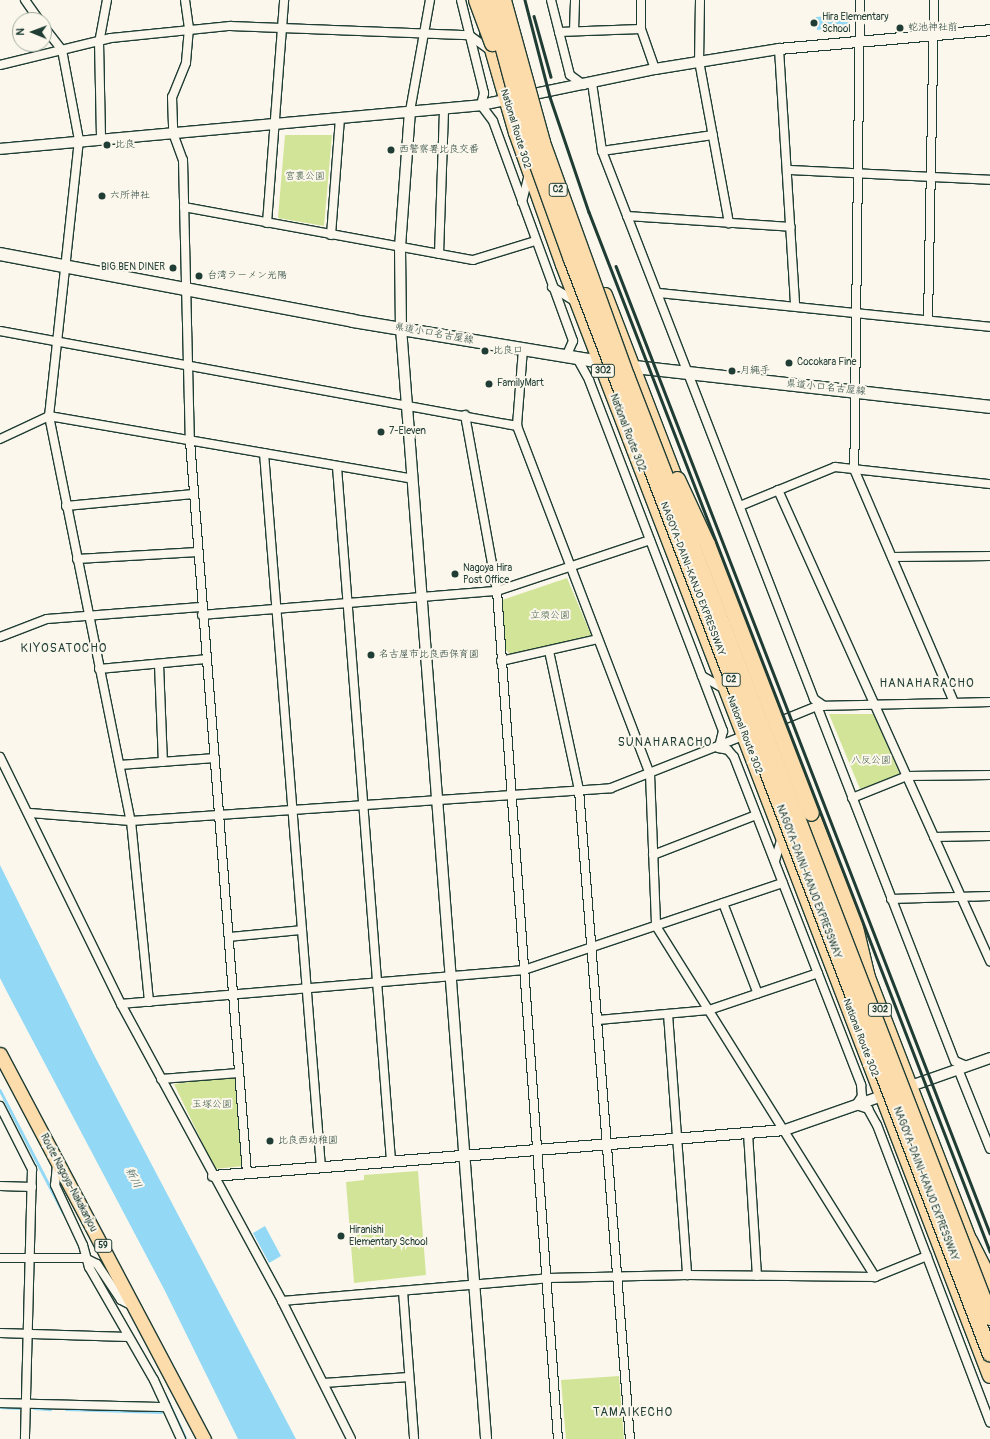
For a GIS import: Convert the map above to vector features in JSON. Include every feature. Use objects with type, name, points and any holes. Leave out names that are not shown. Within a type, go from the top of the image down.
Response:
[{"type":"highway","points":[[476,0],[511,83]]},
{"type":"highway","name":"National Route 302","points":[[480,0],[491,51],[529,173],[599,362],[990,1376]]},
{"type":"highway","name":"NAGOYA-DAINI-KANJO EXPRESSWAY","points":[[490,0],[511,83],[571,259],[990,1354]]},
{"type":"highway","name":"NAGOYA-DAINI-KANJO EXPRESSWAY","points":[[503,0],[542,142],[637,404],[990,1317]]},
{"type":"highway","name":"302","points":[[509,0],[534,95],[573,212],[990,1294]]},
{"type":"highway","points":[[637,404],[670,464],[707,544],[854,923],[867,977]]},
{"type":"highway","points":[[969,1240],[990,1281]]},
{"type":"main road","name":"県道小口名古屋線","points":[[0,254],[401,328],[599,362],[990,407]]},
{"type":"main road","name":"Route Nagoya-Nakakanjou","points":[[0,1054],[204,1439]]},
{"type":"street","points":[[25,0],[33,12]]},
{"type":"street","points":[[101,137],[99,42],[108,0]]},
{"type":"street","points":[[185,0],[189,28],[186,63],[172,97],[173,133],[183,160],[187,288],[187,366],[193,494],[220,815],[247,1173]]},
{"type":"street","points":[[267,223],[284,0]]},
{"type":"street","points":[[430,0],[422,34],[410,111],[400,248],[401,328],[462,1155],[486,1439]]},
{"type":"street","points":[[461,0],[484,93],[481,105]]},
{"type":"street","points":[[552,0],[570,75],[588,84]]},
{"type":"street","points":[[574,30],[576,0]]},
{"type":"street","points":[[641,0],[641,29],[655,69]]},
{"type":"street","points":[[700,0],[699,61],[729,223]]},
{"type":"street","points":[[860,0],[856,312],[857,392],[854,469],[954,702]]},
{"type":"street","points":[[928,320],[932,177],[934,0]]},
{"type":"street","points":[[0,65],[99,42],[189,28],[282,27],[469,35],[491,51]]},
{"type":"street","points":[[559,32],[574,30],[641,29]]},
{"type":"street","points":[[0,149],[101,137],[173,133],[410,111],[444,110],[506,101],[655,69],[779,49],[860,39],[990,30]]},
{"type":"street","points":[[52,37],[62,50],[79,140],[63,265],[48,416],[131,821],[149,1002]]},
{"type":"street","points":[[779,49],[789,170],[795,306]]},
{"type":"street","points":[[588,84],[602,150],[814,699],[821,706],[852,798],[891,900],[955,1061],[962,1068],[990,1149]]},
{"type":"street","points":[[481,105],[493,121],[535,241],[573,341],[571,357],[589,380],[724,735],[718,748]]},
{"type":"street","points":[[439,254],[444,110]]},
{"type":"street","points":[[331,235],[340,118]]},
{"type":"street","points":[[602,150],[712,136]]},
{"type":"street","points":[[789,170],[990,180]]},
{"type":"street","points":[[522,205],[529,173]]},
{"type":"street","points":[[184,207],[400,248],[473,260],[535,241]]},
{"type":"street","points":[[627,216],[791,227]]},
{"type":"street","points":[[552,286],[577,302]]},
{"type":"street","points":[[658,294],[856,312],[990,327]]},
{"type":"street","points":[[0,331],[187,366],[407,404],[517,426]]},
{"type":"street","points":[[523,349],[517,426],[650,774],[656,926],[785,1130],[875,1277]]},
{"type":"street","points":[[465,415],[497,591],[510,795],[548,1278],[558,1439]]},
{"type":"street","points":[[0,439],[48,416],[413,479]]},
{"type":"street","points":[[264,453],[275,608],[321,1167]]},
{"type":"street","points":[[337,467],[363,805],[379,983],[391,1161]]},
{"type":"street","points":[[740,506],[835,467],[990,484]]},
{"type":"street","points":[[778,490],[990,961]]},
{"type":"street","points":[[66,506],[193,494]]},
{"type":"street","points":[[0,637],[47,619],[275,608],[497,591],[572,569],[650,540]]},
{"type":"street","points":[[77,559],[198,552]]},
{"type":"street","points":[[892,557],[990,556]]},
{"type":"street","points":[[501,661],[598,639]]},
{"type":"street","points":[[549,651],[579,790],[620,1276],[630,1439]]},
{"type":"street","points":[[100,669],[206,659]]},
{"type":"street","points":[[159,664],[163,762]]},
{"type":"street","points":[[702,676],[726,690]]},
{"type":"street","points":[[30,813],[131,821],[611,788],[718,748],[744,736],[821,706],[990,702]]},
{"type":"street","points":[[718,748],[728,750],[734,757],[818,973],[861,1086],[862,1096],[856,1105]]},
{"type":"street","points":[[0,757],[30,813],[121,1004],[282,1301],[351,1439]]},
{"type":"street","points":[[120,766],[215,758]]},
{"type":"street","points":[[852,798],[906,776],[990,775]]},
{"type":"street","points":[[653,855],[756,815]]},
{"type":"street","points":[[776,865],[782,836]]},
{"type":"street","points":[[934,837],[990,836]]},
{"type":"street","points":[[121,1004],[450,978],[524,970],[783,883]]},
{"type":"street","points":[[891,900],[990,896]]},
{"type":"street","points":[[723,904],[758,994]]},
{"type":"street","points":[[229,937],[302,930]]},
{"type":"street","points":[[598,1020],[709,1010],[818,973]]},
{"type":"street","points":[[668,1014],[679,1138],[687,1275]]},
{"type":"street","points":[[842,1036],[863,1047]]},
{"type":"street","points":[[213,1176],[608,1143],[785,1130],[990,1058]]},
{"type":"street","points":[[161,1079],[239,1072]]},
{"type":"street","points":[[856,1105],[871,1113],[989,1419]]},
{"type":"street","points":[[1,1110],[32,1169],[31,1259],[25,1439]]},
{"type":"street","points":[[748,1133],[757,1276]]},
{"type":"street","points":[[57,1163],[55,1185],[83,1245],[85,1258],[166,1407],[181,1439]]},
{"type":"street","points":[[902,1192],[910,1167]]},
{"type":"street","points":[[0,1186],[32,1187]]},
{"type":"street","points":[[282,1301],[473,1286],[548,1278],[687,1275],[875,1277],[927,1256]]},
{"type":"street","points":[[0,1258],[85,1258],[96,1264],[121,1300],[135,1307]]},
{"type":"street","points":[[403,1291],[414,1439]]},
{"type":"street","points":[[0,1333],[128,1337]]},
{"type":"street","points":[[324,1383],[409,1377]]},
{"type":"street","points":[[0,1403],[166,1407]]},
{"type":"street","points":[[989,1419],[990,1403]]},
{"type":"green space","name":"宮裏公園","points":[[285,135],[332,135],[324,226],[278,218]]},
{"type":"green space","name":"立須公園","points":[[567,578],[591,635],[588,639],[511,655],[505,649],[502,600]]},
{"type":"green space","name":"八反公園","points":[[829,714],[874,714],[900,775],[860,789]]},
{"type":"green space","name":"玉塚公園","points":[[235,1076],[243,1166],[215,1169],[174,1084]]},
{"type":"green space","points":[[418,1171],[426,1275],[354,1283],[346,1182],[364,1180],[364,1175]]},
{"type":"green space","points":[[619,1376],[624,1439],[566,1439],[561,1380]]},
{"type":"water","points":[[849,14],[851,27],[817,30],[816,17]]},
{"type":"water","name":"新川","points":[[0,865],[93,1053],[296,1439],[238,1439],[164,1289],[6,990],[0,978]]},
{"type":"water","points":[[265,1226],[281,1256],[269,1263],[253,1233]]},
{"type":"waterway","points":[[0,1090],[63,1212]]},
{"type":"waterway","points":[[165,1394],[186,1439]]},
{"type":"waterway","points":[[0,1407],[19,1408]]},
{"type":"waterway","points":[[34,1408],[50,1409]]},
{"type":"waterway","points":[[66,1409],[161,1412]]},
{"type":"railway","points":[[525,0],[550,97],[589,212],[990,1251]]},
{"type":"railway","points":[[534,16],[551,77]]},
{"type":"railway","points":[[616,266],[990,1233]]},
{"type":"place","name":"Hira Elementary School","points":[[814,23]]},
{"type":"place","name":"蛇池神社前","points":[[900,28]]},
{"type":"place","name":"比良","points":[[107,145]]},
{"type":"place","name":"西警察署比良交番","points":[[391,150]]},
{"type":"place","name":"六所神社","points":[[102,196]]},
{"type":"place","name":"BIG BEN DINER","points":[[173,268]]},
{"type":"place","name":"台湾ラーメン光陽","points":[[199,276]]},
{"type":"place","name":"比良口","points":[[485,351]]},
{"type":"place","name":"Cocokara Fine","points":[[789,363]]},
{"type":"place","name":"月縄手","points":[[732,371]]},
{"type":"place","name":"FamilyMart","points":[[489,384]]},
{"type":"place","name":"7-Eleven","points":[[381,432]]},
{"type":"place","name":"Nagoya Hira Post Office","points":[[455,574]]},
{"type":"place","name":"名古屋市比良西保育園","points":[[371,655]]},
{"type":"place","name":"比良西幼稚園","points":[[270,1141]]},
{"type":"place","name":"Hiranishi Elementary School","points":[[341,1236]]},
{"type":"district","name":"KIYOSATOCHO","points":[[64,649]]},
{"type":"district","name":"HANAHARACHO","points":[[927,684]]},
{"type":"district","name":"SUNAHARACHO","points":[[665,743]]},
{"type":"district","name":"TAMAIKECHO","points":[[633,1413]]}]
